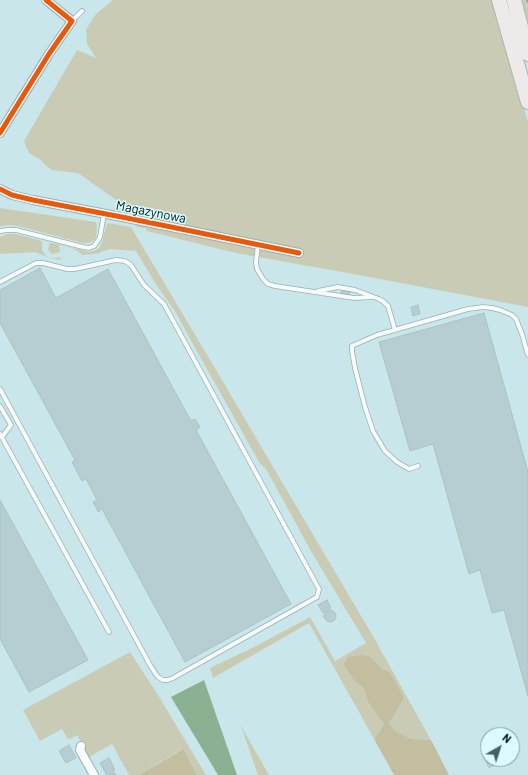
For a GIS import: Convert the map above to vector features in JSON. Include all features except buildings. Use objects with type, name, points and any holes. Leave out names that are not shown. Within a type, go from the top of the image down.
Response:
[{"type":"highway","points":[[500,0],[528,102]]},
{"type":"highway","points":[[514,0],[528,54]]},
{"type":"street","points":[[0,133],[72,21],[46,0]]},
{"type":"street","name":"Magazynowa","points":[[0,189],[12,195],[33,200],[299,253]]},
{"type":"street","points":[[81,746],[80,750],[94,775]]},
{"type":"lane","points":[[72,21],[82,11]]},
{"type":"lane","points":[[0,231],[16,230],[89,248],[98,242],[104,214]]},
{"type":"lane","points":[[258,245],[256,265],[258,273],[271,285],[354,298],[374,297]]},
{"type":"lane","points":[[0,282],[36,263],[43,263],[66,269],[75,269],[116,260],[125,261],[131,265],[144,285],[164,304],[319,588],[317,597],[173,678],[163,680],[158,677],[146,658],[0,389]]},
{"type":"lane","points":[[314,292],[338,287],[355,290],[379,299],[388,306],[395,330]]},
{"type":"lane","points":[[418,466],[409,469],[397,462],[385,451],[373,431],[365,407],[352,346],[377,335],[478,307],[483,307],[492,308],[512,315],[516,318],[528,355]]},
{"type":"lane","points":[[0,406],[11,425],[1,436],[109,632]]},
{"type":"shaded area","points":[[113,0],[494,0],[528,122],[528,307],[236,253],[147,231],[145,228],[137,227],[132,211],[78,173],[52,170],[45,165],[41,160],[29,153],[24,141],[77,50],[96,58],[87,44],[86,29],[96,14]]},
{"type":"shaded area","points":[[521,0],[528,0],[528,26]]},
{"type":"shaded area","points":[[0,208],[96,222],[96,237],[89,243],[83,243],[18,226],[0,226]]},
{"type":"shaded area","points":[[108,223],[131,227],[374,638],[431,740],[411,739],[394,730],[389,723],[404,699],[390,672],[382,669],[371,657],[353,679],[364,689],[368,702],[384,723],[374,739],[309,623],[213,678],[210,668],[256,646],[310,617],[335,661],[366,643],[311,551],[266,469],[259,462],[175,311],[157,286],[136,251],[111,249],[100,253],[83,255],[74,249],[59,245],[60,252],[52,254],[48,249],[50,243],[52,243],[89,252],[96,250],[100,247]]},
{"type":"shaded area","points":[[7,234],[15,234],[39,240],[42,242],[42,249],[45,255],[50,258],[35,252],[0,254],[0,237]]},
{"type":"shaded area","points":[[60,257],[61,260],[50,258]]},
{"type":"shaded area","points":[[130,652],[158,695],[206,775],[197,775],[182,749],[139,775],[129,775],[112,744],[89,757],[77,735],[70,739],[67,738],[62,729],[40,741],[23,710]]},
{"type":"shaded area","points":[[361,655],[371,657],[382,669],[390,672],[403,696],[404,699],[389,723],[394,730],[411,739],[431,740],[449,775],[394,775],[374,739],[384,723],[368,702],[364,689],[353,679],[344,664],[348,657]]},
{"type":"shaded area","points":[[204,680],[237,775],[218,775],[171,697]]},
{"type":"shaded area","points":[[241,726],[269,775],[258,775]]},
{"type":"shaded area","points":[[183,749],[197,775],[139,775],[158,764]]},
{"type":"cycle path","points":[[0,133],[49,54],[72,21],[46,0]]},
{"type":"cycle path","points":[[0,189],[12,195],[33,200],[299,253]]}]
